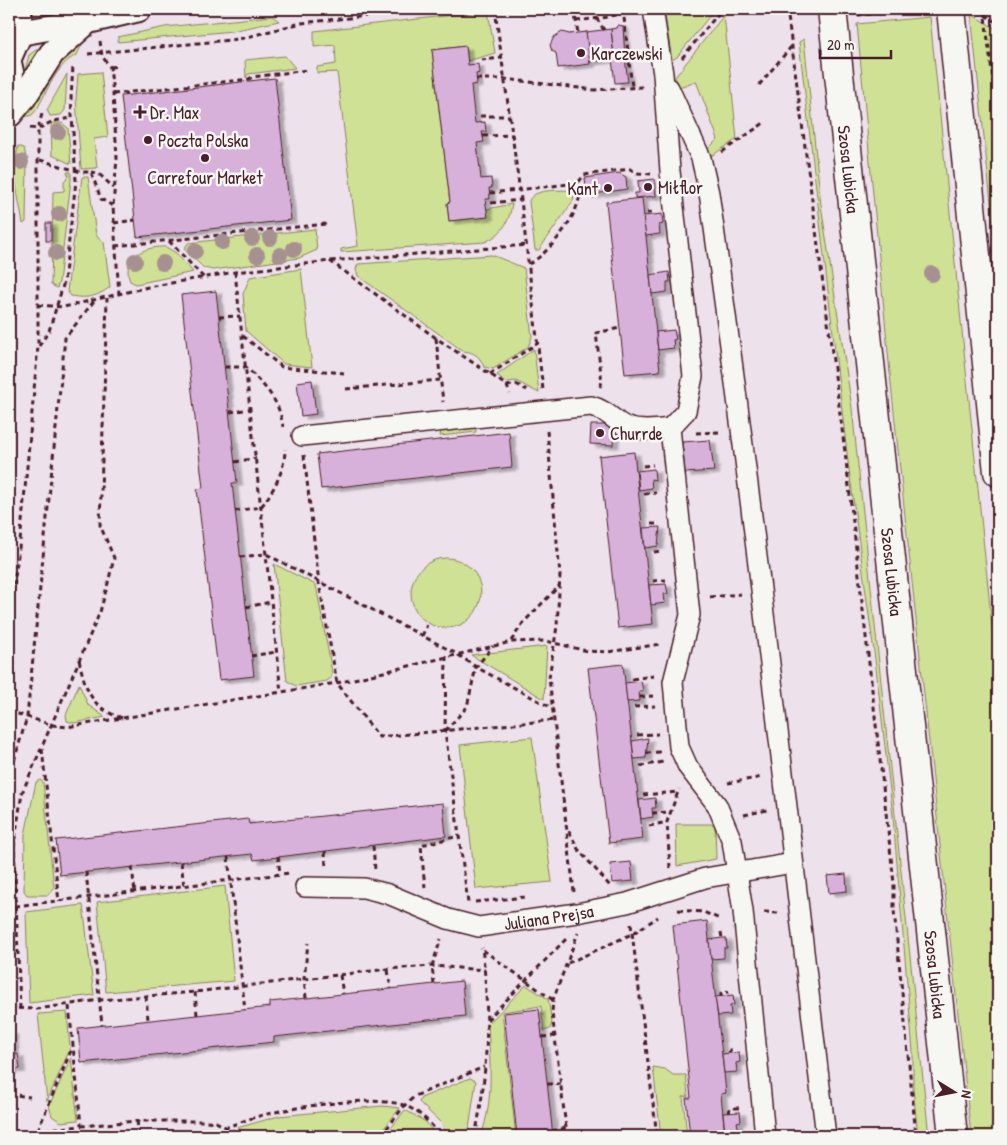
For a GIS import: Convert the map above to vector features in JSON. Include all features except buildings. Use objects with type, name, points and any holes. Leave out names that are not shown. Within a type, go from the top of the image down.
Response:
[{"type":"main road","points":[[951,9],[998,472]]},
{"type":"main road","name":"Szosa Lubicka","points":[[843,12],[953,1136]]},
{"type":"street","points":[[9,58],[20,33],[19,9]]},
{"type":"street","points":[[20,33],[88,21],[139,9]]},
{"type":"street","points":[[653,9],[664,81],[670,171],[693,376],[686,410],[670,431],[690,623],[683,640],[673,682],[679,747],[688,767],[717,805],[732,841],[765,1136]]},
{"type":"street","points":[[9,106],[24,97],[52,53],[88,21]]},
{"type":"street","points":[[9,63],[11,72],[9,106]]},
{"type":"street","points":[[664,81],[702,165],[709,193],[763,593],[786,806],[826,1136]]},
{"type":"street","points":[[302,436],[546,409],[591,406],[602,409],[627,426],[670,431]]},
{"type":"street","name":"Juliana Prejsa","points":[[300,880],[364,888],[388,894],[448,919],[479,927],[577,913],[627,903],[671,887],[705,878],[793,864]]},
{"type":"path","points":[[119,294],[113,206],[118,158],[110,68],[101,52],[239,38],[301,23],[432,9]]},
{"type":"path","points":[[495,9],[522,200],[546,409],[559,585],[549,678],[577,913]]},
{"type":"path","points":[[574,9],[578,33]]},
{"type":"path","points":[[596,9],[597,19],[604,30]]},
{"type":"path","points":[[576,21],[597,19],[624,10],[641,9]]},
{"type":"path","points":[[476,79],[505,79],[595,90],[632,87],[664,81],[722,9]]},
{"type":"path","points":[[787,9],[872,680],[894,883],[894,910],[916,1136]]},
{"type":"path","points":[[843,12],[923,9]]},
{"type":"path","points":[[984,9],[998,119]]},
{"type":"path","points":[[624,10],[632,87]]},
{"type":"path","points":[[788,14],[799,12]]},
{"type":"path","points":[[985,15],[998,23]]},
{"type":"path","points":[[759,85],[791,46]]},
{"type":"path","points":[[480,60],[502,58]]},
{"type":"path","points":[[38,346],[49,331],[64,282],[76,170],[72,118],[73,64],[65,70]]},
{"type":"path","points":[[110,68],[119,66]]},
{"type":"path","points":[[113,94],[250,79],[252,76],[307,70]]},
{"type":"path","points":[[9,621],[22,523],[38,346],[40,160],[38,129],[43,110]]},
{"type":"path","points":[[480,116],[510,116]]},
{"type":"path","points":[[38,129],[53,121],[72,118]]},
{"type":"path","points":[[702,165],[764,123]]},
{"type":"path","points":[[483,136],[513,134]]},
{"type":"path","points":[[40,160],[76,170],[98,173],[115,188]]},
{"type":"path","points":[[529,264],[540,258],[555,242],[570,218],[580,198],[578,183],[584,175],[630,169],[646,174],[670,171]]},
{"type":"path","points":[[91,172],[101,199],[113,206]]},
{"type":"path","points":[[490,193],[578,183]]},
{"type":"path","points":[[491,203],[522,200]]},
{"type":"path","points":[[114,223],[135,220]]},
{"type":"path","points":[[115,246],[326,224]]},
{"type":"path","points":[[168,240],[204,278]]},
{"type":"path","points":[[38,306],[58,306],[94,301],[119,294],[235,272],[330,261],[527,245]]},
{"type":"path","points":[[330,261],[436,338],[507,386],[508,392],[512,397],[546,409]]},
{"type":"path","points":[[235,272],[281,692]]},
{"type":"path","points":[[20,1009],[14,846],[22,794],[100,612],[114,558],[100,525],[107,298]]},
{"type":"path","points":[[9,778],[27,717],[65,338],[94,301]]},
{"type":"path","points":[[219,318],[240,316]]},
{"type":"path","points":[[591,406],[602,382],[596,333],[620,328]]},
{"type":"path","points":[[242,336],[282,367],[344,373]]},
{"type":"path","points":[[436,338],[445,420]]},
{"type":"path","points":[[490,374],[538,343]]},
{"type":"path","points":[[225,367],[246,367],[278,405],[283,428]]},
{"type":"path","points":[[346,389],[440,380]]},
{"type":"path","points":[[507,386],[516,384],[533,394],[546,409]]},
{"type":"path","points":[[230,412],[250,409]]},
{"type":"path","points":[[670,431],[742,432]]},
{"type":"path","points":[[302,436],[319,583],[337,683],[379,737],[554,720]]},
{"type":"path","points":[[235,511],[261,507],[273,492],[280,473],[285,444]]},
{"type":"path","points":[[235,462],[256,458]]},
{"type":"path","points":[[240,557],[266,554],[457,654],[476,667],[552,708]]},
{"type":"path","points":[[510,642],[523,624],[559,585]]},
{"type":"path","points":[[688,599],[763,593]]},
{"type":"path","points":[[246,607],[271,602]]},
{"type":"path","points":[[422,636],[427,625]]},
{"type":"path","points":[[9,711],[52,725],[67,727],[337,683],[510,642],[554,643],[587,651],[608,652],[683,640]]},
{"type":"path","points":[[445,731],[467,707],[476,667],[493,646]]},
{"type":"path","points":[[251,656],[276,652]]},
{"type":"path","points":[[446,656],[445,731],[468,910],[479,927],[487,989],[484,1092],[475,1136]]},
{"type":"path","points":[[79,660],[91,697],[98,707],[107,713],[123,718]]},
{"type":"path","points":[[42,747],[59,902]]},
{"type":"path","points":[[671,887],[666,822],[688,767]]},
{"type":"path","points":[[702,787],[783,774]]},
{"type":"path","points":[[643,795],[678,792]]},
{"type":"path","points":[[724,819],[786,806]]},
{"type":"path","points":[[652,813],[670,812]]},
{"type":"path","points":[[649,826],[666,822]]},
{"type":"path","points":[[567,828],[578,849],[610,886]]},
{"type":"path","points":[[427,911],[421,843],[459,836]]},
{"type":"path","points":[[9,846],[14,846]]},
{"type":"path","points":[[373,846],[375,872]]},
{"type":"path","points":[[325,851],[326,873]]},
{"type":"path","points":[[278,856],[280,874]]},
{"type":"path","points":[[228,857],[245,1010]]},
{"type":"path","points":[[181,862],[184,886]]},
{"type":"path","points":[[132,867],[135,892]]},
{"type":"path","points":[[86,872],[102,1025]]},
{"type":"path","points":[[15,906],[280,874],[300,880]]},
{"type":"path","points":[[627,903],[657,1136]]},
{"type":"path","points":[[677,910],[703,912],[720,919]]},
{"type":"path","points":[[568,963],[632,934],[661,915]]},
{"type":"path","points":[[434,984],[432,966],[448,919]]},
{"type":"path","points":[[486,1021],[579,926],[577,941],[553,1000],[555,1036],[567,1136]]},
{"type":"path","points":[[306,998],[304,979],[308,943]]},
{"type":"path","points":[[482,949],[553,1000]]},
{"type":"path","points":[[9,1008],[69,1006],[100,1000],[195,992],[432,966],[485,970]]},
{"type":"path","points":[[388,970],[391,989]]},
{"type":"path","points":[[340,975],[343,994]]},
{"type":"path","points":[[195,992],[197,1015]]},
{"type":"path","points":[[146,996],[148,1020]]},
{"type":"path","points":[[69,1006],[81,1125]]},
{"type":"path","points":[[542,1037],[555,1036]]},
{"type":"path","points":[[38,1130],[72,1047]]},
{"type":"path","points":[[381,1136],[405,1105],[428,1090],[484,1067]]},
{"type":"path","points":[[547,1084],[561,1084]]},
{"type":"path","points":[[9,1094],[30,1097]]},
{"type":"path","points":[[208,1136],[257,1117],[291,1110],[385,1101],[405,1105],[428,1120],[441,1136]]},
{"type":"path","points":[[137,1121],[139,1136]]},
{"type":"path","points":[[27,1131],[137,1121],[206,1121],[216,1122],[242,1136]]},
{"type":"path","points":[[552,1131],[566,1128]]},
{"type":"green space","points":[[33,9],[78,9],[78,13],[35,23]]},
{"type":"green space","points":[[664,9],[715,9],[677,57],[672,60]]},
{"type":"green space","points":[[488,11],[495,53],[468,61],[466,46],[432,50],[450,202],[447,203],[449,221],[487,217],[487,209],[512,204],[504,227],[485,242],[341,252],[341,249],[358,246],[337,72],[317,73],[317,67],[336,64],[335,45],[314,47],[314,31]]},
{"type":"green space","points":[[971,14],[998,30],[998,269]]},
{"type":"green space","points":[[724,15],[737,139],[708,158],[707,150],[718,139],[696,81],[679,87],[675,77]]},
{"type":"green space","points":[[272,16],[279,21],[232,31],[118,42],[118,37],[165,27]]},
{"type":"green space","points":[[930,17],[998,685],[998,1136],[971,1136],[891,384],[857,24]]},
{"type":"green space","points":[[804,39],[821,205],[852,408],[929,1136],[918,1136],[913,1088],[913,1052],[893,817],[875,659],[848,462],[799,42]]},
{"type":"green space","points":[[82,44],[77,55],[58,71],[37,109],[32,115],[25,117],[40,86],[55,65],[73,49]]},
{"type":"green space","points":[[39,48],[42,52],[20,89],[29,55]]},
{"type":"green space","points":[[285,56],[295,68],[248,74],[246,78],[245,60]]},
{"type":"green space","points":[[101,72],[108,137],[94,139],[97,168],[81,169],[76,99],[78,74]]},
{"type":"green space","points":[[67,74],[65,110],[61,115],[50,116],[47,110]]},
{"type":"green space","points":[[51,123],[62,123],[68,128],[71,164],[52,155]]},
{"type":"green space","points":[[18,146],[24,148],[27,162],[26,222],[23,224],[14,174]]},
{"type":"green space","points":[[67,172],[71,172],[71,180],[57,288],[51,285],[53,192],[64,191],[64,181],[69,176]]},
{"type":"green space","points":[[82,177],[88,177],[96,235],[104,242],[110,287],[96,295],[82,297],[71,296],[67,291]]},
{"type":"green space","points":[[570,190],[574,194],[573,201],[539,250],[535,250],[529,201],[541,192]]},
{"type":"green space","points":[[315,229],[317,250],[299,258],[213,270],[204,268],[184,249],[188,243]]},
{"type":"green space","points":[[166,247],[176,253],[193,272],[136,284],[130,281],[129,265],[136,255],[150,249]]},
{"type":"green space","points":[[492,255],[524,268],[532,337],[528,347],[493,369],[484,367],[476,355],[463,351],[358,276],[356,269],[358,264]]},
{"type":"green space","points":[[301,269],[312,367],[284,364],[246,331],[243,294],[250,277]]},
{"type":"green space","points":[[534,349],[539,393],[516,381],[506,382],[497,375]]},
{"type":"green space","points":[[475,426],[476,432],[440,436],[441,430]]},
{"type":"green space","points":[[446,558],[465,564],[475,574],[481,593],[475,612],[465,622],[446,628],[427,622],[417,612],[411,593],[417,574],[427,564]]},
{"type":"green space","points":[[274,564],[316,585],[332,672],[331,678],[327,681],[296,686],[287,681]]},
{"type":"green space","points":[[547,646],[544,699],[471,655]]},
{"type":"green space","points":[[79,684],[88,705],[105,717],[74,723],[67,721],[66,715]]},
{"type":"green space","points":[[532,737],[552,882],[476,889],[460,745]]},
{"type":"green space","points":[[40,780],[43,782],[54,888],[48,895],[27,895],[24,891],[25,835],[36,782]]},
{"type":"green space","points":[[676,824],[715,824],[716,859],[677,866]]},
{"type":"green space","points":[[225,886],[234,981],[106,992],[97,902]]},
{"type":"green space","points":[[83,905],[94,995],[29,1003],[26,912]]},
{"type":"green space","points":[[526,985],[548,999],[552,1022],[550,1029],[544,1031],[541,1006],[502,1012],[516,1136],[481,1136],[488,1109],[489,1095],[488,1024]]},
{"type":"green space","points":[[67,1012],[70,1049],[47,1101],[38,1014]]},
{"type":"green space","points":[[71,1058],[78,1120],[61,1122],[52,1116],[49,1106]]},
{"type":"green space","points":[[653,1067],[665,1069],[673,1075],[686,1075],[688,1096],[683,1097],[687,1136],[661,1136]]},
{"type":"green space","points":[[470,1078],[476,1081],[468,1136],[447,1136],[442,1124],[419,1102],[421,1098]]},
{"type":"green space","points":[[382,1106],[400,1108],[378,1136],[251,1136],[237,1128],[279,1116]]},
{"type":"green space","points":[[405,1110],[426,1122],[436,1136],[385,1136]]},
{"type":"place","name":"Karczewski","points":[[581,53]]},
{"type":"place","name":"Dr. Max","points":[[140,112]]},
{"type":"place","name":"Poczta Polska","points":[[148,140]]},
{"type":"place","name":"Carrefour Market","points":[[205,158]]},
{"type":"place","name":"Miłflor","points":[[648,187]]},
{"type":"place","name":"Kant","points":[[608,188]]},
{"type":"place","name":"Churrde","points":[[600,433]]}]
